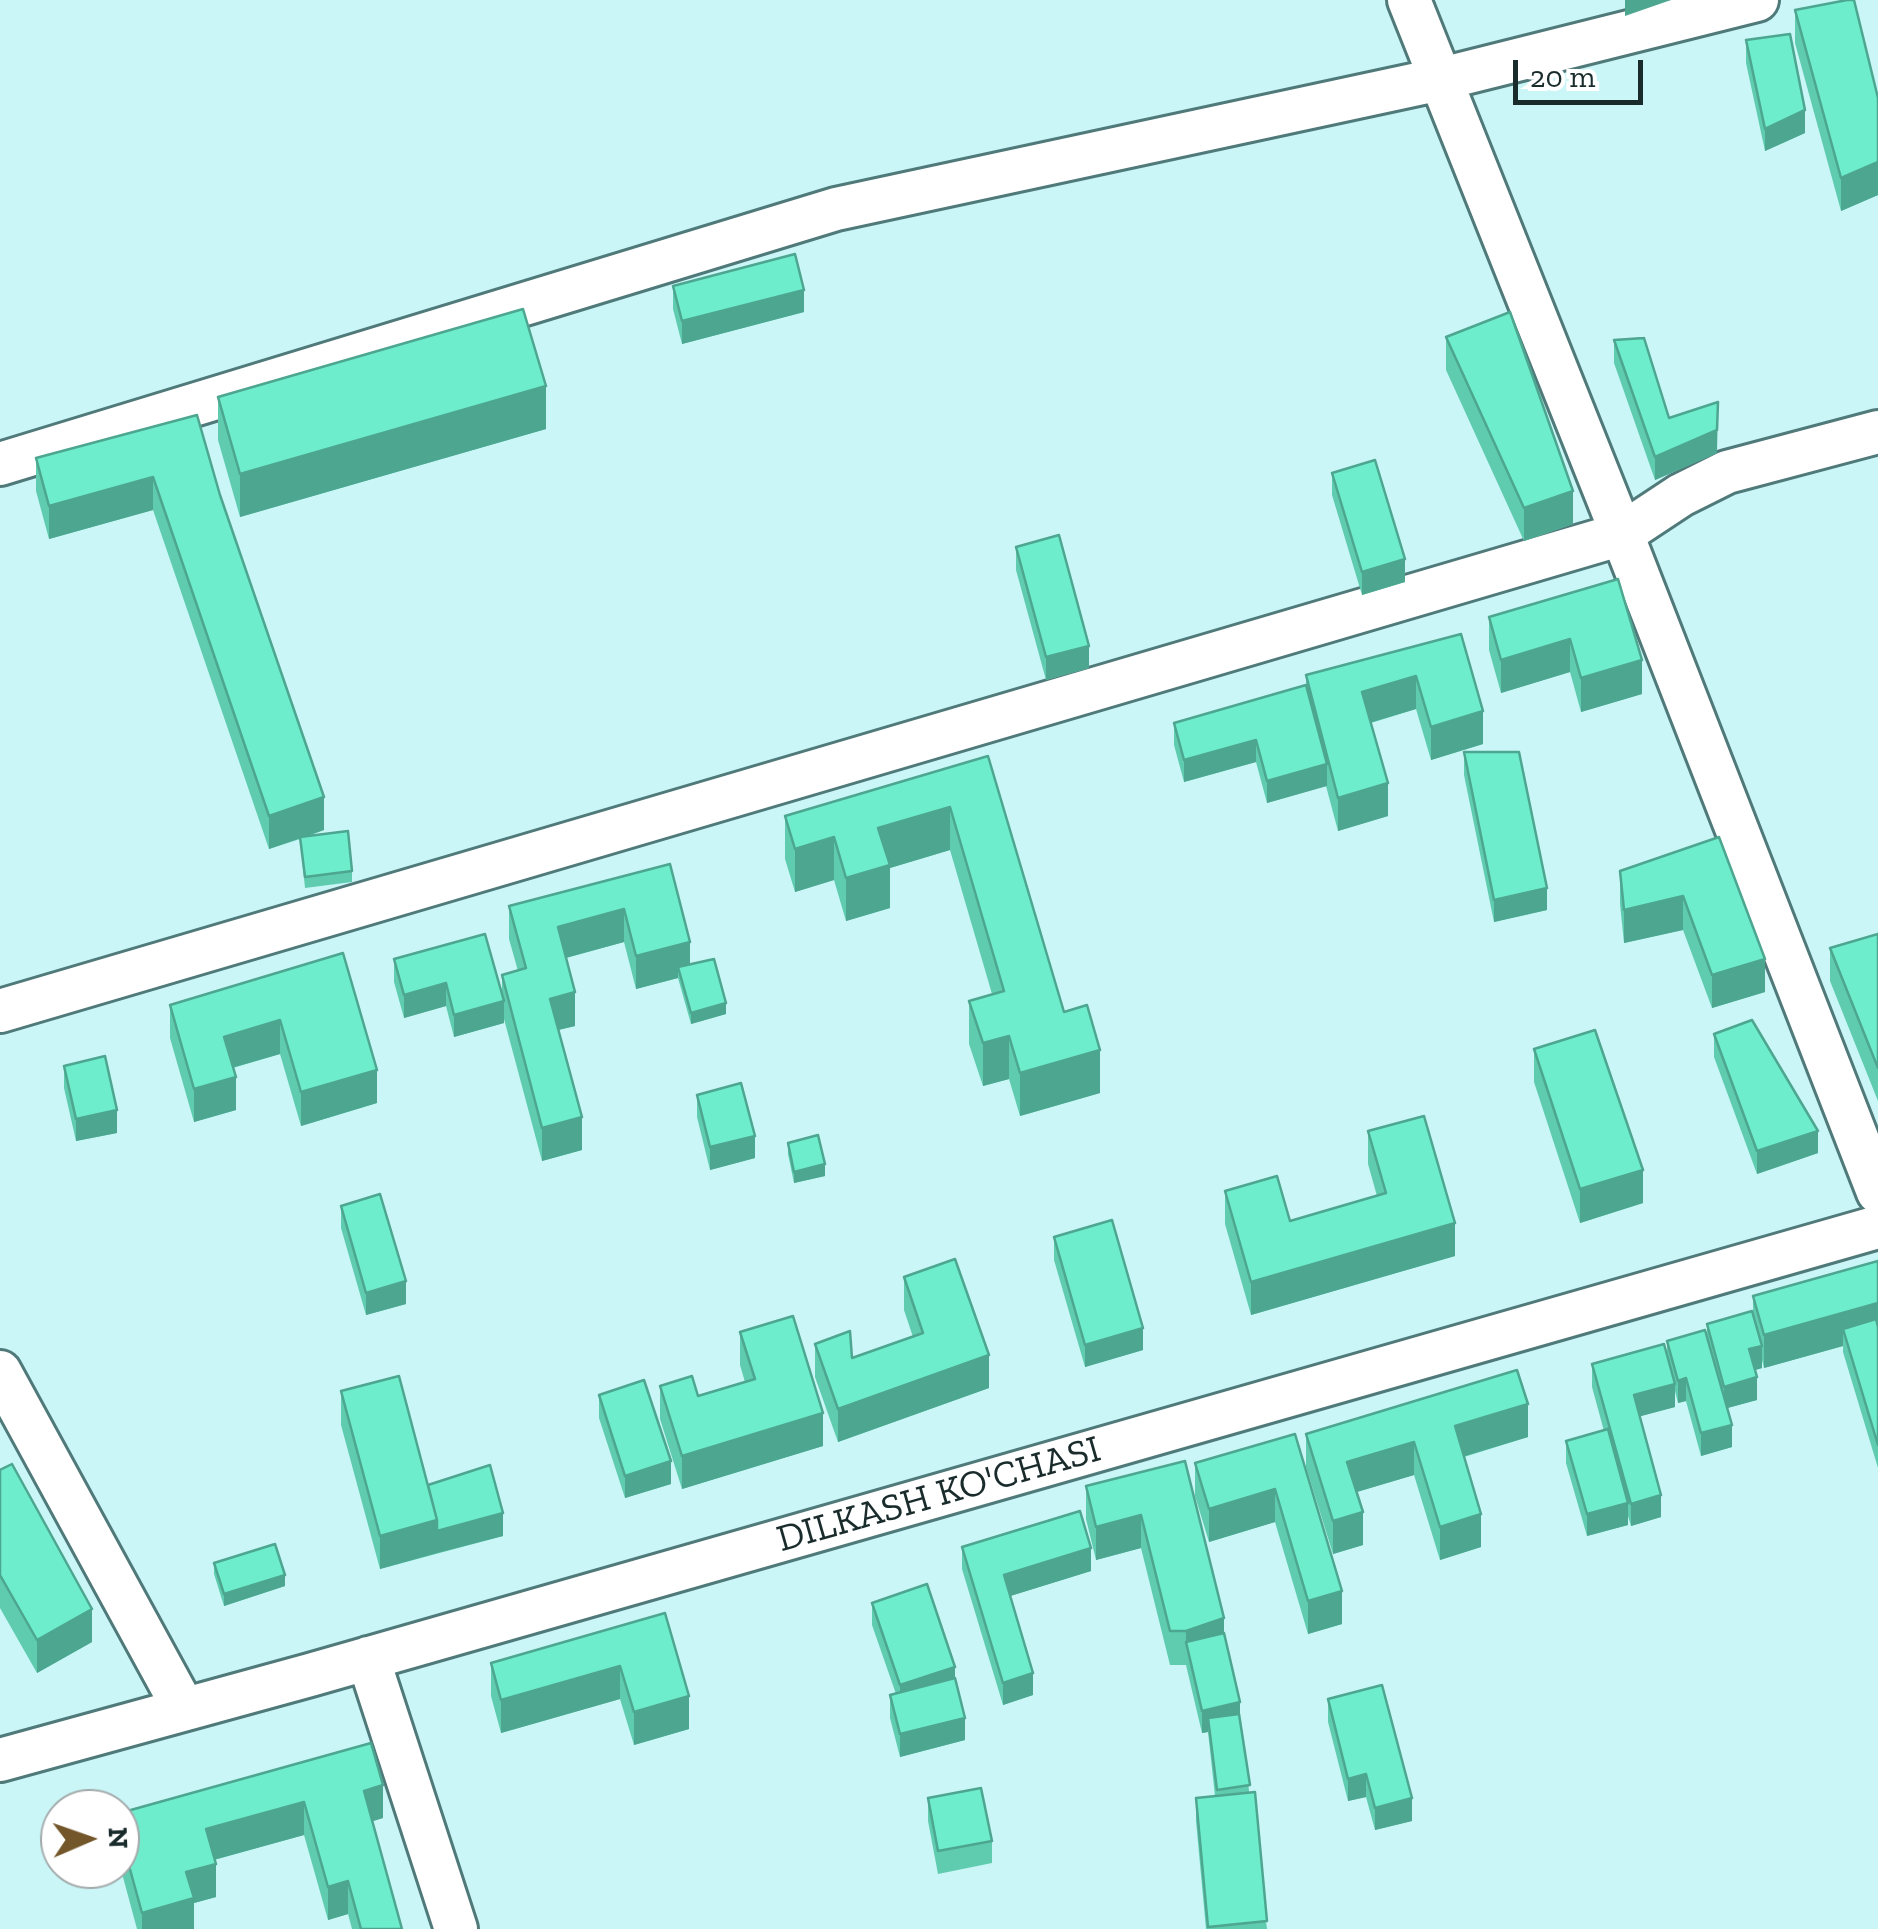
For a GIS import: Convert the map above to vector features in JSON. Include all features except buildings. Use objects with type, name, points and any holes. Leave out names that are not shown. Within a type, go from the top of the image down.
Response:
[{"type":"street","points":[[1409,0],[1878,1192]]},
{"type":"street","points":[[0,464],[836,208],[1441,79],[1757,0]]},
{"type":"street","points":[[0,1011],[1622,534],[1681,495],[1727,472],[1878,432]]},
{"type":"street","name":"DILKASH KO'CHASI","points":[[0,1760],[1878,1227]]},
{"type":"street","points":[[0,1372],[184,1710]]},
{"type":"street","points":[[368,1658],[456,1929]]}]
